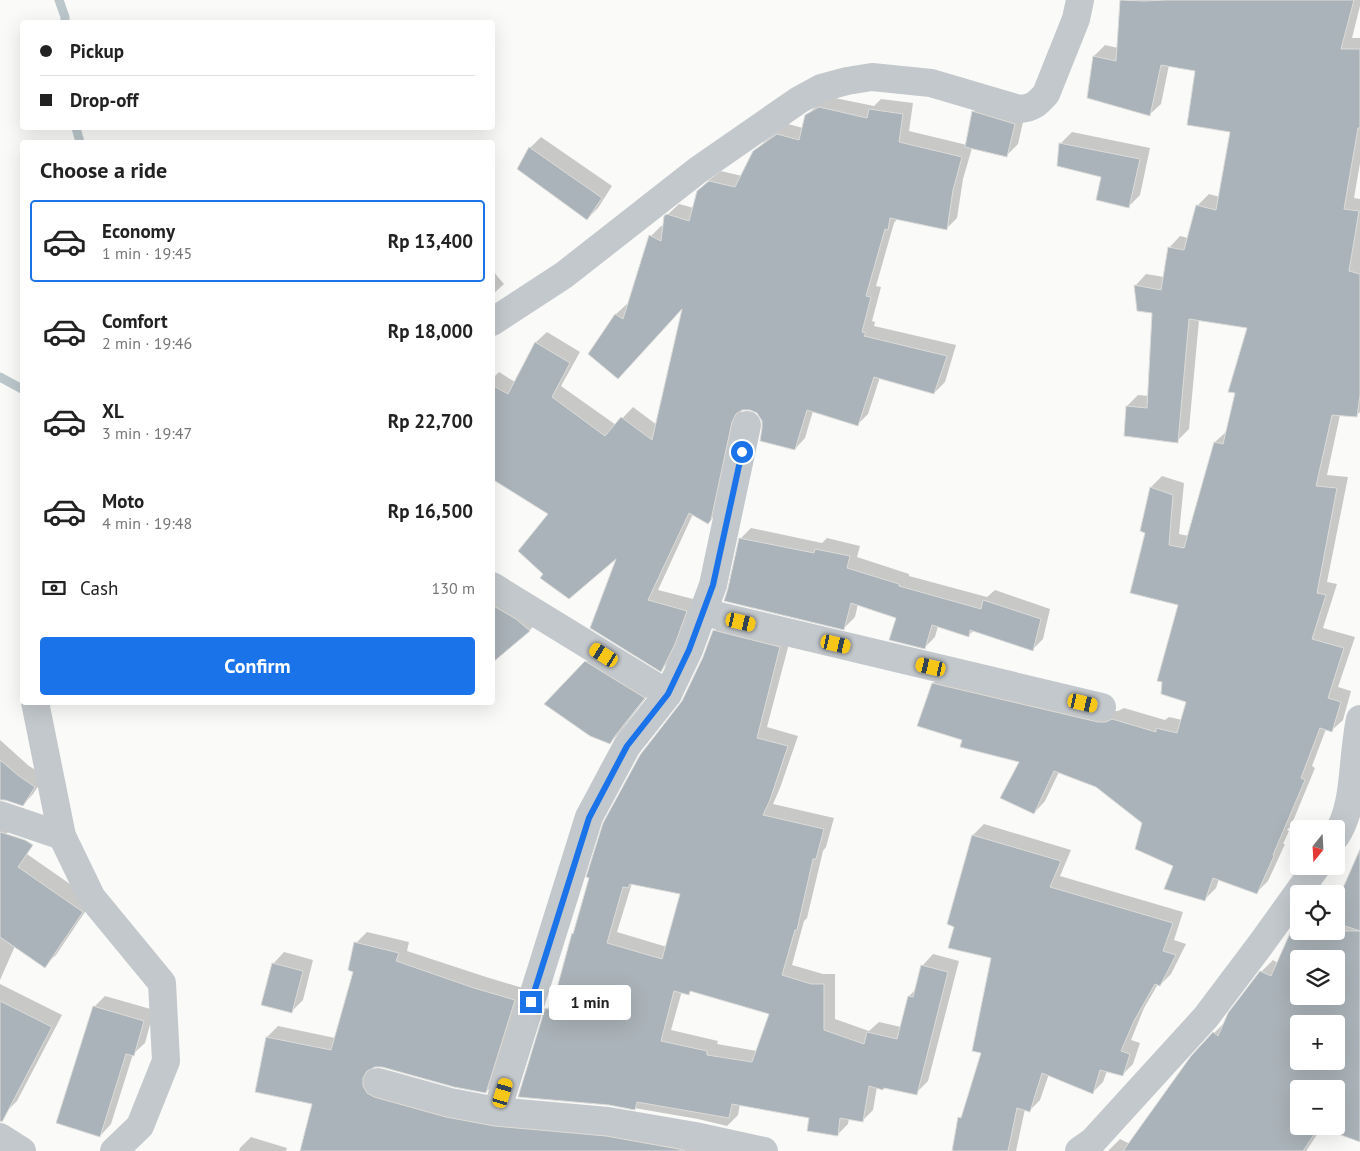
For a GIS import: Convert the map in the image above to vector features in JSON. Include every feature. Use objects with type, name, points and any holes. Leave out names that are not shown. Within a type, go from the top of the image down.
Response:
[{"type":"street","points":[[495,320],[564,275],[698,170],[799,100],[821,88],[872,77],[931,83],[1019,109],[1030,108],[1046,94],[1076,19],[1080,0]]},
{"type":"street","points":[[497,1112],[589,818],[627,746],[668,694],[689,650],[713,585],[747,425]]},
{"type":"street","points":[[495,588],[668,694]]},
{"type":"street","points":[[703,612],[1102,707]]},
{"type":"street","points":[[36,705],[62,836],[92,898],[162,984],[166,1061],[140,1126],[114,1151]]},
{"type":"street","points":[[1344,820],[1351,792],[1360,719]]},
{"type":"street","points":[[0,815],[62,836]]},
{"type":"street","points":[[1079,1151],[1093,1141],[1206,1017],[1311,875]]},
{"type":"street","points":[[378,1082],[450,1102],[497,1112],[608,1121],[695,1136],[764,1151]]},
{"type":"street","points":[[0,1137],[22,1151]]},
{"type":"building","points":[[1120,0],[1354,0],[1341,49],[1360,49],[1360,128],[1358,128],[1344,209],[1359,211],[1349,271],[1360,274],[1360,395],[1357,417],[1332,415],[1316,486],[1337,488],[1317,593],[1326,595],[1312,639],[1344,648],[1328,698],[1341,702],[1332,732],[1320,728],[1301,778],[1305,780],[1257,894],[1213,878],[1205,901],[1164,889],[1173,866],[1135,849],[1142,823],[1096,787],[1054,771],[1034,814],[1000,798],[1019,762],[960,747],[962,740],[917,726],[932,683],[1098,722],[1106,722],[1112,719],[1156,732],[1156,728],[1177,733],[1186,702],[1161,694],[1162,682],[1157,681],[1178,605],[1130,593],[1145,533],[1140,531],[1150,487],[1173,495],[1169,545],[1184,548],[1214,442],[1223,444],[1235,393],[1228,392],[1247,328],[1189,319],[1178,443],[1124,436],[1126,406],[1147,408],[1152,313],[1137,311],[1134,285],[1161,290],[1168,247],[1184,250],[1196,205],[1216,210],[1230,132],[1187,125],[1195,71],[1161,65],[1150,116],[1087,98],[1093,56],[1116,61]]},
{"type":"building","points":[[819,107],[867,118],[869,109],[903,114],[899,142],[962,157],[953,190],[947,230],[890,218],[888,230],[885,229],[866,296],[871,297],[862,332],[866,333],[864,336],[947,356],[934,394],[874,377],[858,426],[807,410],[795,450],[760,441],[762,421],[757,413],[750,410],[742,410],[736,414],[732,422],[711,520],[708,524],[689,513],[648,600],[687,611],[675,644],[661,672],[590,628],[616,559],[569,599],[540,578],[543,574],[518,551],[548,514],[495,481],[495,387],[508,394],[535,342],[570,363],[552,397],[605,436],[621,417],[652,440],[682,309],[618,379],[588,354],[615,314],[623,319],[649,235],[661,241],[664,216],[667,214],[689,221],[697,191],[709,181],[735,187],[753,151],[777,134],[799,140],[805,115]]},
{"type":"building","points":[[972,111],[1015,124],[1007,157],[965,147]]},
{"type":"building","points":[[1059,143],[1140,159],[1129,208],[1096,200],[1101,177],[1057,166]]},
{"type":"building","points":[[529,147],[602,198],[587,220],[517,169]]},
{"type":"building","points":[[739,538],[814,553],[815,549],[850,556],[847,568],[899,584],[899,586],[981,609],[983,600],[1041,619],[1033,651],[970,630],[969,637],[932,625],[925,649],[889,640],[896,618],[851,603],[844,630],[724,601]]},
{"type":"building","points":[[495,607],[516,619],[530,631],[495,660]]},
{"type":"building","points":[[713,630],[780,647],[757,738],[788,746],[763,815],[824,829],[816,859],[813,859],[797,930],[795,930],[782,975],[811,984],[824,984],[824,1030],[864,1044],[867,1032],[897,1039],[908,996],[913,997],[921,965],[948,972],[917,1095],[869,1086],[863,1122],[840,1118],[838,1136],[807,1131],[809,1118],[732,1104],[729,1118],[637,1102],[635,1110],[609,1105],[518,1097],[545,1008],[551,1010],[589,878],[586,877],[603,823],[640,755],[682,701],[703,657]],"holes":[[[630,884],[680,894],[662,959],[607,943],[623,887],[628,888]],[[674,991],[689,995],[690,991],[769,1014],[752,1062],[707,1055],[707,1051],[661,1041]]]},
{"type":"building","points":[[585,661],[645,698],[610,744],[590,736],[544,704]]},
{"type":"building","points":[[0,760],[35,787],[23,806],[0,800]]},
{"type":"building","points":[[0,832],[25,840],[33,845],[18,867],[83,912],[45,968],[0,937]]},
{"type":"building","points":[[972,835],[1061,861],[1050,887],[1173,923],[1163,951],[1176,955],[1160,986],[1155,984],[1134,1021],[1121,1051],[1130,1054],[1123,1076],[1100,1070],[1093,1094],[1042,1073],[1030,1112],[1017,1108],[1008,1151],[952,1151],[958,1117],[961,1118],[981,1053],[972,1051],[991,958],[948,948],[954,927],[947,924]]},
{"type":"building","points":[[1360,849],[1360,931],[1345,926],[1344,885]]},
{"type":"building","points":[[1345,931],[1360,931],[1360,1142],[1341,1135],[1345,1135],[1345,1080],[1290,1080],[1290,1135],[1314,1135],[1303,1151],[1123,1151],[1191,1056],[1213,1032],[1218,1036],[1228,1013],[1260,971],[1271,976],[1290,933],[1290,940],[1345,940]]},
{"type":"building","points":[[354,942],[399,953],[396,961],[515,1000],[486,1093],[454,1087],[382,1067],[375,1067],[367,1071],[363,1078],[363,1086],[367,1093],[374,1097],[446,1117],[494,1126],[606,1136],[684,1151],[300,1151],[312,1104],[255,1092],[266,1037],[331,1050],[353,972],[348,970]]},
{"type":"building","points":[[272,963],[303,971],[292,1013],[261,1005]]},
{"type":"building","points":[[0,1001],[52,1027],[2,1122],[0,1121]]},
{"type":"building","points":[[93,1006],[144,1021],[134,1056],[126,1054],[100,1137],[56,1123]]},
{"type":"waterway","points":[[59,0],[65,20]]},
{"type":"waterway","points":[[77,130],[79,140]]},
{"type":"waterway","points":[[0,377],[20,388]]},
{"type":"route","points":[[531,1002],[589,818],[627,746],[668,694],[689,650],[713,585],[742,452]]}]
